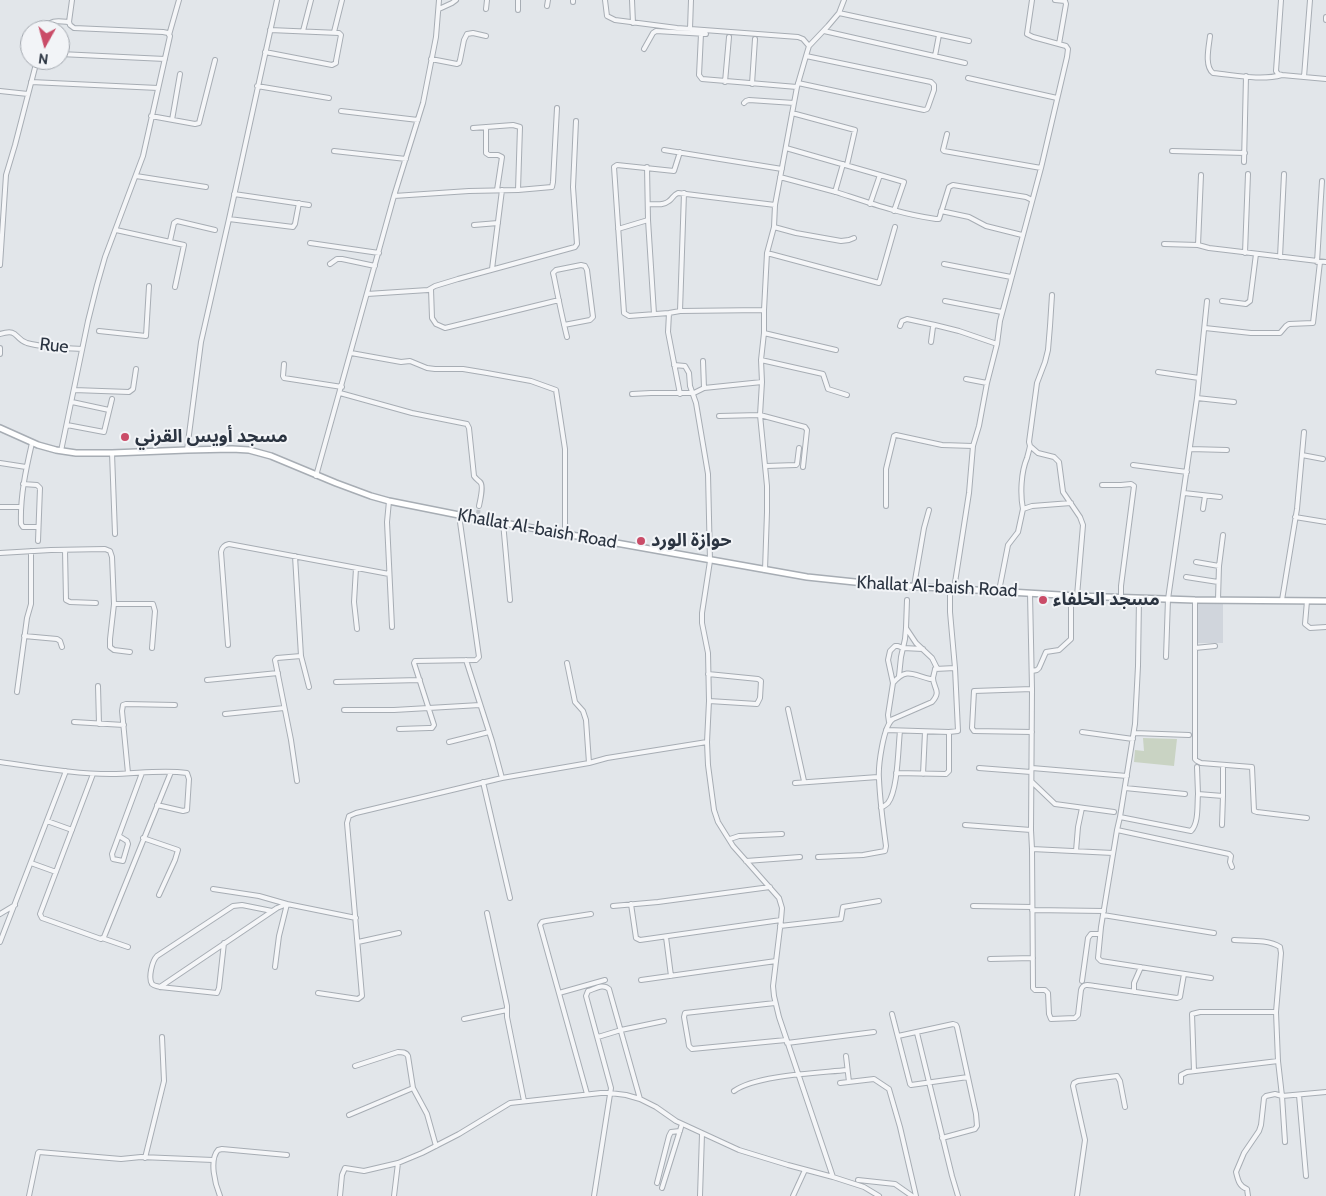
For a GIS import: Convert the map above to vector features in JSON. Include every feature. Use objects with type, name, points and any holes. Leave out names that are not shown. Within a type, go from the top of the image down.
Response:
[{"type":"street","points":[[69,20],[72,0]]},
{"type":"street","points":[[62,451],[97,285],[105,257],[136,176],[145,146],[179,0]]},
{"type":"street","points":[[187,450],[201,342],[276,0]]},
{"type":"street","points":[[303,31],[311,0]]},
{"type":"street","points":[[334,32],[342,0]]},
{"type":"street","points":[[316,476],[394,196],[418,120],[436,37],[439,0]]},
{"type":"street","points":[[438,9],[456,0]]},
{"type":"street","points":[[486,0],[486,9]]},
{"type":"street","points":[[518,0],[518,10]]},
{"type":"street","points":[[547,6],[548,0]]},
{"type":"street","points":[[605,0],[606,13],[615,20],[690,29],[798,37],[803,39],[809,46]]},
{"type":"street","points":[[632,0],[633,23]]},
{"type":"street","points":[[690,29],[691,0]]},
{"type":"street","points":[[764,570],[767,512],[766,466],[760,415],[767,253],[774,227],[775,204],[797,85],[809,46],[839,13],[844,0]]},
{"type":"street","points":[[886,730],[957,732],[959,729],[950,612],[952,589],[969,493],[973,446],[997,344],[1002,312],[1041,168],[1068,53],[1067,46],[1027,34],[1032,0]]},
{"type":"street","points":[[1055,0],[1065,1],[1066,4],[1059,44]]},
{"type":"street","points":[[1281,0],[1276,71],[1282,75]]},
{"type":"street","points":[[1304,77],[1310,0]]},
{"type":"street","points":[[839,13],[969,41]]},
{"type":"street","points":[[70,25],[80,29],[163,32],[170,35]]},
{"type":"street","points":[[265,52],[334,64],[336,61],[340,33],[270,30]]},
{"type":"street","points":[[644,49],[656,31],[706,34]]},
{"type":"street","points":[[824,31],[965,63]]},
{"type":"street","points":[[431,59],[457,64],[460,60],[467,34],[473,33],[486,36]]},
{"type":"street","points":[[701,34],[699,75],[704,80],[797,85],[924,110],[928,109],[934,90],[934,85],[931,82],[806,56]]},
{"type":"street","points":[[935,56],[939,35]]},
{"type":"street","points":[[1210,36],[1208,60],[1211,72],[1246,76],[1270,77],[1282,75],[1326,79]]},
{"type":"street","points":[[725,82],[729,37]]},
{"type":"street","points":[[752,84],[755,39]]},
{"type":"street","points":[[70,54],[165,59]]},
{"type":"street","points":[[151,116],[195,124],[199,123],[215,60]]},
{"type":"street","points":[[0,265],[6,175],[34,70]]},
{"type":"street","points":[[172,120],[180,74]]},
{"type":"street","points":[[1244,162],[1246,76]]},
{"type":"street","points":[[968,78],[1057,98]]},
{"type":"street","points":[[31,82],[158,88]]},
{"type":"street","points":[[257,86],[329,98]]},
{"type":"street","points":[[0,91],[28,94]]},
{"type":"street","points":[[744,104],[749,100],[794,104]]},
{"type":"street","points":[[394,196],[549,188],[553,185],[557,108]]},
{"type":"street","points":[[341,111],[418,120]]},
{"type":"street","points":[[792,113],[855,130],[835,192]]},
{"type":"street","points":[[367,294],[431,289],[458,279],[576,246],[573,187],[576,121]]},
{"type":"street","points":[[472,128],[513,125],[520,127],[518,190]]},
{"type":"street","points":[[486,127],[486,152],[488,155],[502,157],[497,190]]},
{"type":"street","points":[[947,134],[944,151],[1041,168]]},
{"type":"street","points":[[786,148],[904,182],[894,210]]},
{"type":"street","points":[[664,150],[782,169]]},
{"type":"street","points":[[334,151],[406,159]]},
{"type":"street","points":[[1172,151],[1245,153]]},
{"type":"street","points":[[680,152],[674,171],[647,167],[617,165],[614,167],[624,313],[629,316],[680,311],[764,310]]},
{"type":"street","points":[[647,167],[648,220],[654,314]]},
{"type":"street","points":[[1198,245],[1201,174]]},
{"type":"street","points":[[1245,252],[1248,174]]},
{"type":"street","points":[[1280,257],[1284,174]]},
{"type":"street","points":[[870,204],[880,175]]},
{"type":"street","points":[[136,176],[206,187]]},
{"type":"street","points":[[780,178],[835,192],[914,216],[937,219],[942,211],[949,187],[953,185],[1026,197],[1032,200]]},
{"type":"street","points":[[1205,328],[1251,333],[1277,333],[1282,332],[1289,324],[1312,323],[1319,262],[1322,181]]},
{"type":"street","points":[[492,269],[502,190]]},
{"type":"street","points":[[648,204],[663,205],[676,193],[775,204]]},
{"type":"street","points":[[680,311],[684,193]]},
{"type":"street","points":[[234,194],[310,205]]},
{"type":"street","points":[[229,219],[293,227],[299,203]]},
{"type":"street","points":[[942,211],[969,217],[986,226],[1022,235]]},
{"type":"street","points":[[618,229],[648,220]]},
{"type":"street","points":[[170,241],[174,223],[176,222],[215,230]]},
{"type":"street","points":[[474,225],[498,223]]},
{"type":"street","points":[[774,227],[841,241],[854,238]]},
{"type":"street","points":[[767,253],[879,283],[895,227]]},
{"type":"street","points":[[116,230],[183,244],[184,247],[175,287]]},
{"type":"street","points":[[310,243],[379,252]]},
{"type":"street","points":[[1164,244],[1198,245],[1209,248],[1326,262]]},
{"type":"street","points":[[1222,301],[1246,304],[1250,301],[1256,254]]},
{"type":"street","points":[[330,264],[337,259],[342,259],[375,266]]},
{"type":"street","points":[[944,264],[1011,278]]},
{"type":"street","points":[[564,325],[590,320],[592,317],[585,266],[581,265],[554,271],[553,273],[564,325],[567,337]]},
{"type":"street","points":[[99,331],[146,336],[149,286]]},
{"type":"street","points":[[431,289],[432,318],[436,324],[445,328],[559,300]]},
{"type":"street","points":[[999,591],[1008,545],[1018,532],[1023,509],[1020,495],[1026,458],[1029,453],[1037,383],[1048,350],[1052,295]]},
{"type":"street","points":[[946,301],[1002,312]]},
{"type":"street","points":[[1166,657],[1168,599],[1197,398],[1207,301]]},
{"type":"street","points":[[669,313],[668,332],[680,394]]},
{"type":"street","points":[[900,326],[902,321],[907,319],[959,331],[997,344]]},
{"type":"street","points":[[931,342],[935,325]]},
{"type":"street","name":"Rue","points":[[0,334],[6,332],[15,333],[23,341],[34,344],[82,349]]},
{"type":"street","points":[[764,333],[836,350]]},
{"type":"street","points":[[0,348],[0,354]]},
{"type":"street","points":[[351,353],[401,362],[410,361],[427,368],[463,369],[487,373],[531,381],[556,390],[565,449],[565,534]]},
{"type":"street","points":[[703,360],[704,388]]},
{"type":"street","points":[[761,360],[823,374],[828,389],[847,395]]},
{"type":"street","points":[[284,364],[284,378],[342,387]]},
{"type":"street","points":[[674,365],[685,366],[688,369],[708,474],[710,561],[702,623],[708,653],[709,701],[707,742],[714,810],[718,822],[746,861],[779,898],[782,908],[773,986],[775,1003],[833,1177]]},
{"type":"street","points":[[74,390],[130,392],[136,369]]},
{"type":"street","points":[[1158,372],[1199,378]]},
{"type":"street","points":[[966,379],[987,383]]},
{"type":"street","points":[[632,394],[694,393],[704,388],[762,382]]},
{"type":"street","points":[[340,393],[467,424],[474,476],[482,485],[479,506]]},
{"type":"street","points":[[1197,398],[1234,402]]},
{"type":"street","points":[[67,425],[104,432],[112,399]]},
{"type":"street","points":[[72,402],[109,410]]},
{"type":"street","points":[[719,416],[760,415],[806,428],[803,467]]},
{"type":"street","name":"Khallat Al-baish Road","points":[[0,428],[32,443],[83,454],[249,450],[271,456],[316,476],[389,501],[459,515],[478,516],[710,561],[807,577],[874,584],[1077,596],[1195,600],[1326,601]]},
{"type":"street","points":[[1282,600],[1295,517],[1304,432]]},
{"type":"street","points":[[886,506],[886,469],[894,436],[942,445],[973,446]]},
{"type":"street","points":[[32,443],[23,484],[20,507],[21,524],[22,526],[38,527]]},
{"type":"street","points":[[1030,446],[1038,453],[1054,457],[1058,462],[1063,492],[1072,503],[1083,525],[1077,596],[1071,604],[1071,639],[1059,650],[1046,652],[1039,668],[1032,670]]},
{"type":"street","points":[[766,466],[798,464],[799,448]]},
{"type":"street","points":[[1190,450],[1227,450]]},
{"type":"street","points":[[112,453],[114,534]]},
{"type":"street","points":[[1302,455],[1323,459]]},
{"type":"street","points":[[0,463],[26,467]]},
{"type":"street","points":[[1133,465],[1187,472]]},
{"type":"street","points":[[23,484],[37,485],[40,488],[38,541]]},
{"type":"street","points":[[1102,485],[1131,484],[1134,486],[1121,598]]},
{"type":"street","points":[[1184,493],[1220,497]]},
{"type":"street","points":[[1203,509],[1205,496]]},
{"type":"street","points":[[389,501],[387,522],[392,627]]},
{"type":"street","points":[[1023,509],[1032,506],[1072,503]]},
{"type":"street","points":[[0,507],[20,507]]},
{"type":"street","points":[[914,586],[929,510]]},
{"type":"street","points":[[399,729],[429,728],[434,726],[414,663],[416,660],[476,660],[479,657],[459,515]]},
{"type":"street","points":[[1295,517],[1326,522]]},
{"type":"street","points":[[503,522],[510,600]]},
{"type":"street","points":[[1218,599],[1219,566],[1223,535]]},
{"type":"street","points":[[228,645],[221,558],[223,546],[229,544],[389,574]]},
{"type":"street","points":[[0,553],[105,549],[110,551],[112,557],[114,604],[110,647],[114,650],[130,652]]},
{"type":"street","points":[[65,550],[66,600],[70,602],[96,603]]},
{"type":"street","points":[[17,692],[24,636],[31,604],[31,551]]},
{"type":"street","points":[[295,556],[302,656],[309,687]]},
{"type":"street","points":[[1196,562],[1219,566]]},
{"type":"street","points":[[356,568],[354,602],[357,629]]},
{"type":"street","points":[[1186,577],[1218,582]]},
{"type":"street","points":[[1030,592],[1032,670],[1030,830],[1032,850],[1033,988],[1045,990],[1048,993],[1051,1019],[1075,1018],[1077,1017],[1081,990],[1085,985],[1179,998],[1184,974]]},
{"type":"street","points":[[1139,598],[1138,666],[1134,733],[1103,913],[1098,958],[1099,960],[1211,978]]},
{"type":"street","points":[[818,857],[863,855],[885,851],[886,849],[878,777],[889,722],[888,715],[894,683],[899,676],[906,628],[907,600]]},
{"type":"street","points":[[1195,600],[1195,759],[1201,763],[1252,766],[1254,811],[1307,818]]},
{"type":"street","points":[[1307,601],[1305,624],[1310,628],[1326,627]]},
{"type":"street","points":[[114,604],[153,604],[155,611],[152,648]]},
{"type":"street","points":[[906,628],[916,643],[932,658],[937,668]]},
{"type":"street","points":[[24,636],[57,639],[62,647]]},
{"type":"street","points":[[894,683],[888,660],[890,651],[895,646],[923,650]]},
{"type":"street","points":[[1195,648],[1215,646]]},
{"type":"street","points":[[297,780],[276,658],[302,656]]},
{"type":"street","points":[[466,660],[502,778]]},
{"type":"street","points":[[567,663],[575,702],[583,711],[586,720],[588,763]]},
{"type":"street","points":[[937,668],[955,668]]},
{"type":"street","points":[[889,722],[898,716],[932,702],[936,698],[937,693],[933,678],[937,668]]},
{"type":"street","points":[[207,680],[278,673]]},
{"type":"street","points":[[899,676],[908,673],[930,679],[933,678]]},
{"type":"street","points":[[708,674],[758,679],[761,681],[760,698],[757,704],[709,701]]},
{"type":"street","points":[[336,682],[420,680]]},
{"type":"street","points":[[98,686],[99,724]]},
{"type":"street","points":[[1032,689],[974,691],[972,728],[974,731],[1032,732]]},
{"type":"street","points":[[128,773],[122,711],[124,704],[175,705]]},
{"type":"street","points":[[344,710],[394,710],[480,705]]},
{"type":"street","points":[[225,714],[284,708]]},
{"type":"street","points":[[788,709],[804,781]]},
{"type":"street","points":[[74,722],[124,725]]},
{"type":"street","points":[[881,808],[887,804],[893,793],[900,731]]},
{"type":"street","points":[[449,742],[489,732]]},
{"type":"street","points":[[923,774],[925,732]]},
{"type":"street","points":[[896,773],[946,774],[949,771],[949,732]]},
{"type":"street","points":[[1082,732],[1133,739]]},
{"type":"street","points":[[1134,733],[1189,735]]},
{"type":"street","points":[[318,993],[358,998],[361,998],[362,995],[348,822],[350,816],[502,778],[607,758],[707,742]]},
{"type":"street","points":[[0,762],[92,774],[171,772],[188,774],[188,809],[182,811],[157,805]]},
{"type":"street","points":[[1120,817],[1191,831],[1194,829],[1196,817],[1198,794],[1197,767]]},
{"type":"street","points":[[979,768],[1127,776]]},
{"type":"street","points":[[1222,825],[1223,768]]},
{"type":"street","points":[[0,942],[66,771]]},
{"type":"street","points":[[102,938],[171,772]]},
{"type":"street","points":[[119,836],[128,844],[123,861],[112,857],[112,852],[142,773]]},
{"type":"street","points":[[92,774],[41,916],[98,938],[128,947]]},
{"type":"street","points":[[794,782],[878,777]]},
{"type":"street","points":[[483,782],[510,898]]},
{"type":"street","points":[[1032,782],[1054,804],[1114,812]]},
{"type":"street","points":[[1125,788],[1186,794]]},
{"type":"street","points":[[1198,794],[1223,796]]},
{"type":"street","points":[[1076,851],[1082,808]]},
{"type":"street","points":[[47,821],[72,830]]},
{"type":"street","points":[[965,825],[1030,830]]},
{"type":"street","points":[[1118,830],[1229,854],[1232,867]]},
{"type":"street","points":[[730,839],[744,836],[782,834]]},
{"type":"street","points":[[143,838],[178,850],[176,860],[159,895]]},
{"type":"street","points":[[1032,850],[1113,853]]},
{"type":"street","points":[[746,861],[800,856]]},
{"type":"street","points":[[31,862],[56,872]]},
{"type":"street","points":[[613,906],[770,886]]},
{"type":"street","points":[[213,889],[258,896],[356,918]]},
{"type":"street","points":[[780,926],[841,919],[843,907],[879,901]]},
{"type":"street","points":[[160,987],[279,906],[287,904]]},
{"type":"street","points":[[275,967],[279,936],[287,904]]},
{"type":"street","points":[[631,904],[637,940],[781,920]]},
{"type":"street","points":[[0,914],[14,905]]},
{"type":"street","points":[[224,943],[217,993],[160,987],[153,984],[151,980],[153,962],[156,956],[233,906],[242,905],[272,911]]},
{"type":"street","points":[[973,906],[1103,913],[1214,934]]},
{"type":"street","points":[[487,913],[524,1101]]},
{"type":"street","points":[[587,1094],[540,925],[546,921],[591,914]]},
{"type":"street","points":[[358,942],[399,934]]},
{"type":"street","points":[[1082,981],[1088,938],[1091,934],[1100,934]]},
{"type":"street","points":[[666,937],[672,976]]},
{"type":"street","points":[[1234,940],[1278,945],[1282,953],[1276,1012],[1285,1142]]},
{"type":"street","points":[[990,959],[1033,958]]},
{"type":"street","points":[[641,980],[776,961]]},
{"type":"street","points":[[1134,992],[1134,983],[1141,967]]},
{"type":"street","points":[[558,992],[605,980]]},
{"type":"street","points":[[594,1196],[611,1088],[586,994],[588,991],[603,986],[610,989],[640,1099]]},
{"type":"street","points":[[775,1003],[685,1013],[689,1046],[692,1049],[874,1032]]},
{"type":"street","points":[[464,1019],[507,1010]]},
{"type":"street","points":[[1194,1071],[1192,1014],[1200,1012],[1276,1012]]},
{"type":"street","points":[[892,1014],[910,1084],[913,1086],[968,1077]]},
{"type":"street","points":[[598,1037],[664,1021]]},
{"type":"street","points":[[898,1036],[953,1024],[956,1025],[977,1123],[976,1128],[942,1138]]},
{"type":"street","points":[[917,1033],[958,1196]]},
{"type":"street","points":[[145,1158],[164,1081],[162,1037]]},
{"type":"street","points":[[355,1066],[398,1052],[404,1052],[408,1056],[413,1088],[427,1114],[436,1146]]},
{"type":"street","points":[[846,1056],[849,1082]]},
{"type":"street","points":[[1181,1082],[1181,1075],[1183,1073],[1278,1061]]},
{"type":"street","points":[[734,1092],[753,1083],[798,1075],[847,1070]]},
{"type":"street","points":[[1077,1196],[1086,1143],[1074,1083],[1117,1076],[1120,1081],[1125,1107]]},
{"type":"street","points":[[840,1082],[874,1079],[889,1089],[916,1196]]},
{"type":"street","points":[[349,1115],[413,1088]]},
{"type":"street","points":[[1248,1196],[1247,1189],[1243,1188],[1239,1183],[1236,1172],[1237,1166],[1248,1146],[1259,1131],[1264,1098],[1278,1094],[1282,1096],[1326,1092]]},
{"type":"street","points":[[340,1196],[342,1175],[345,1168],[364,1171],[398,1163],[467,1130],[505,1105],[515,1102],[610,1093],[640,1099],[682,1124],[739,1150],[833,1177],[864,1188],[879,1196]]},
{"type":"street","points":[[1299,1095],[1306,1176]]},
{"type":"street","points":[[662,1188],[682,1124]]},
{"type":"street","points":[[657,1182],[669,1136],[671,1132],[680,1130]]},
{"type":"street","points":[[700,1196],[702,1134]]},
{"type":"street","points":[[220,1196],[216,1184],[213,1160],[216,1151],[220,1149],[287,1155]]},
{"type":"street","points":[[29,1196],[38,1153],[40,1152],[121,1159],[213,1160]]},
{"type":"street","points":[[394,1196],[398,1163]]},
{"type":"street","points":[[793,1196],[805,1170]]},
{"type":"street","points":[[858,1180],[895,1184],[912,1196]]},
{"type":"shaded area","points":[[1223,601],[1223,643],[1197,643],[1198,602]]},
{"type":"green space","points":[[1143,738],[1177,739],[1174,766],[1134,762],[1135,750],[1144,751]]},
{"type":"tunnel","points":[[478,514],[479,506]]},
{"type":"place","name":"مسجد أويس القرني","points":[[125,437]]},
{"type":"place","name":"حوازة الورد","points":[[641,541]]},
{"type":"place","name":"مسجد الخلفاء","points":[[1043,600]]}]
